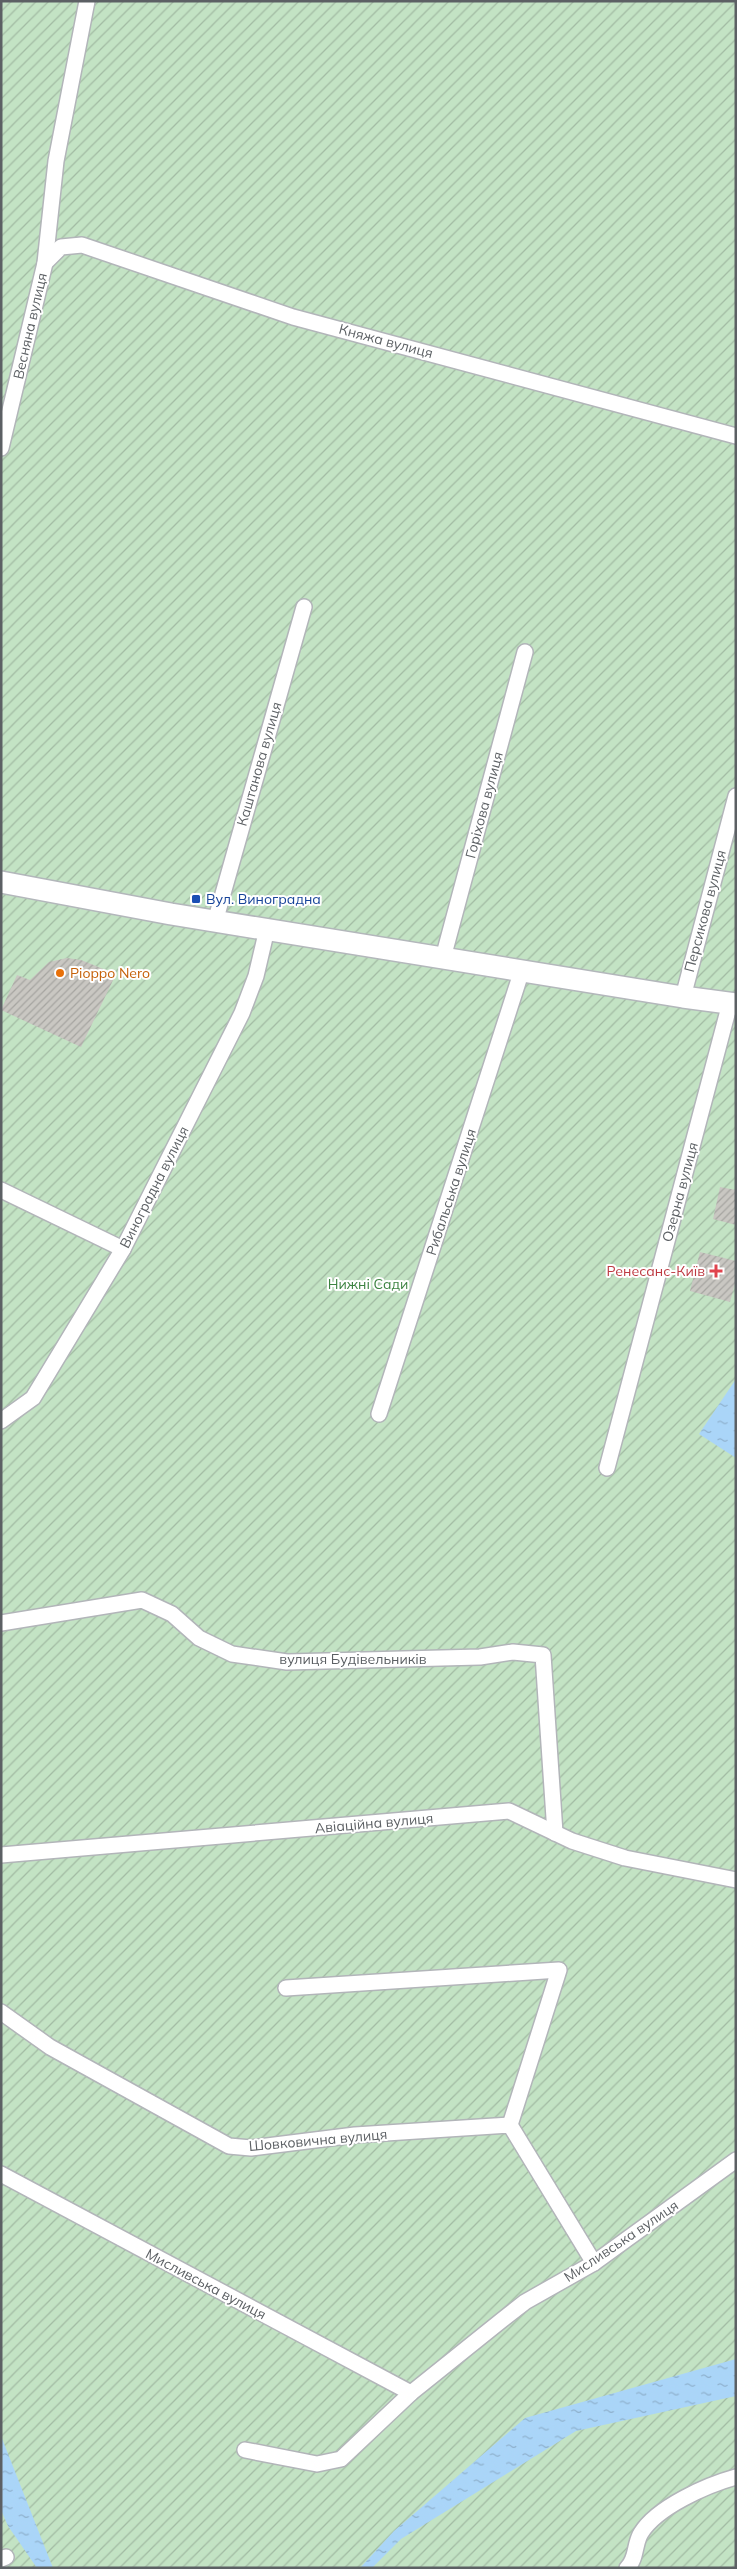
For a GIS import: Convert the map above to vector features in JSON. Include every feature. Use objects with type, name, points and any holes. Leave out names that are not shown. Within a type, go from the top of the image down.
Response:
[{"type":"street","name":"Весняна вулиця","points":[[1,448],[45,263],[56,161],[87,1]]},
{"type":"street","name":"Княжа вулиця","points":[[45,263],[61,247],[82,246],[293,317],[736,436]]},
{"type":"street","name":"Каштанова вулиця","points":[[215,922],[304,607]]},
{"type":"street","name":"Горіхова вулиця","points":[[443,958],[525,652]]},
{"type":"street","name":"Персикова вулиця","points":[[683,997],[736,796]]},
{"type":"street","points":[[1,882],[215,922],[733,1004]]},
{"type":"street","name":"Виноградна вулиця","points":[[1,1421],[33,1398],[122,1249],[242,1013],[256,976],[267,929]]},
{"type":"street","name":"Рибальська вулиця","points":[[379,1414],[522,970]]},
{"type":"street","name":"Озерна вулиця","points":[[607,1468],[733,1004]]},
{"type":"street","points":[[1,1190],[122,1249]]},
{"type":"street","name":"вулиця Будівельників","points":[[1,1623],[142,1600],[172,1614],[199,1638],[232,1654],[287,1662],[480,1657],[513,1652],[543,1656],[554,1833]]},
{"type":"street","name":"Авіаційна вулиця","points":[[1,1855],[509,1811],[572,1842],[625,1858],[736,1880]]},
{"type":"street","points":[[286,1988],[559,1970],[510,2125],[594,2263]]},
{"type":"street","name":"Шовковична вулиця","points":[[1,2012],[50,2047],[230,2146],[251,2148],[354,2135],[510,2125]]},
{"type":"street","name":"Мисливська вулиця","points":[[245,2450],[317,2464],[341,2459],[411,2393],[525,2302],[594,2263],[736,2160]]},
{"type":"street","name":"Мисливська вулиця","points":[[1,2174],[411,2393]]},
{"type":"street","points":[[632,2566],[640,2534],[654,2516],[712,2484],[736,2477]]},
{"type":"green space","name":"Нижні Сади","points":[[1,1],[736,1],[736,2568],[1,2568]]},
{"type":"water","points":[[736,1379],[736,1458],[699,1434]]},
{"type":"water","points":[[736,2359],[736,2396],[576,2431],[401,2539],[372,2568],[360,2568],[394,2531],[525,2418]]},
{"type":"water","points":[[1,2436],[53,2568],[37,2568],[8,2526],[1,2510]]},
{"type":"building","points":[[67,958],[81,960],[116,974],[81,1047],[1,1010],[17,975],[30,980],[49,962]]},
{"type":"building","points":[[720,1187],[736,1190],[736,1225],[713,1219]]},
{"type":"building","name":"Ренесанс-Київ","points":[[700,1252],[736,1261],[736,1280],[730,1302],[690,1291]]},
{"type":"place","name":"Вул. Виноградна","points":[[196,899]]},
{"type":"place","name":"Pioppo Nero","points":[[60,973]]},
{"type":"place","name":"Ренесанс-Київ","points":[[716,1271]]}]
